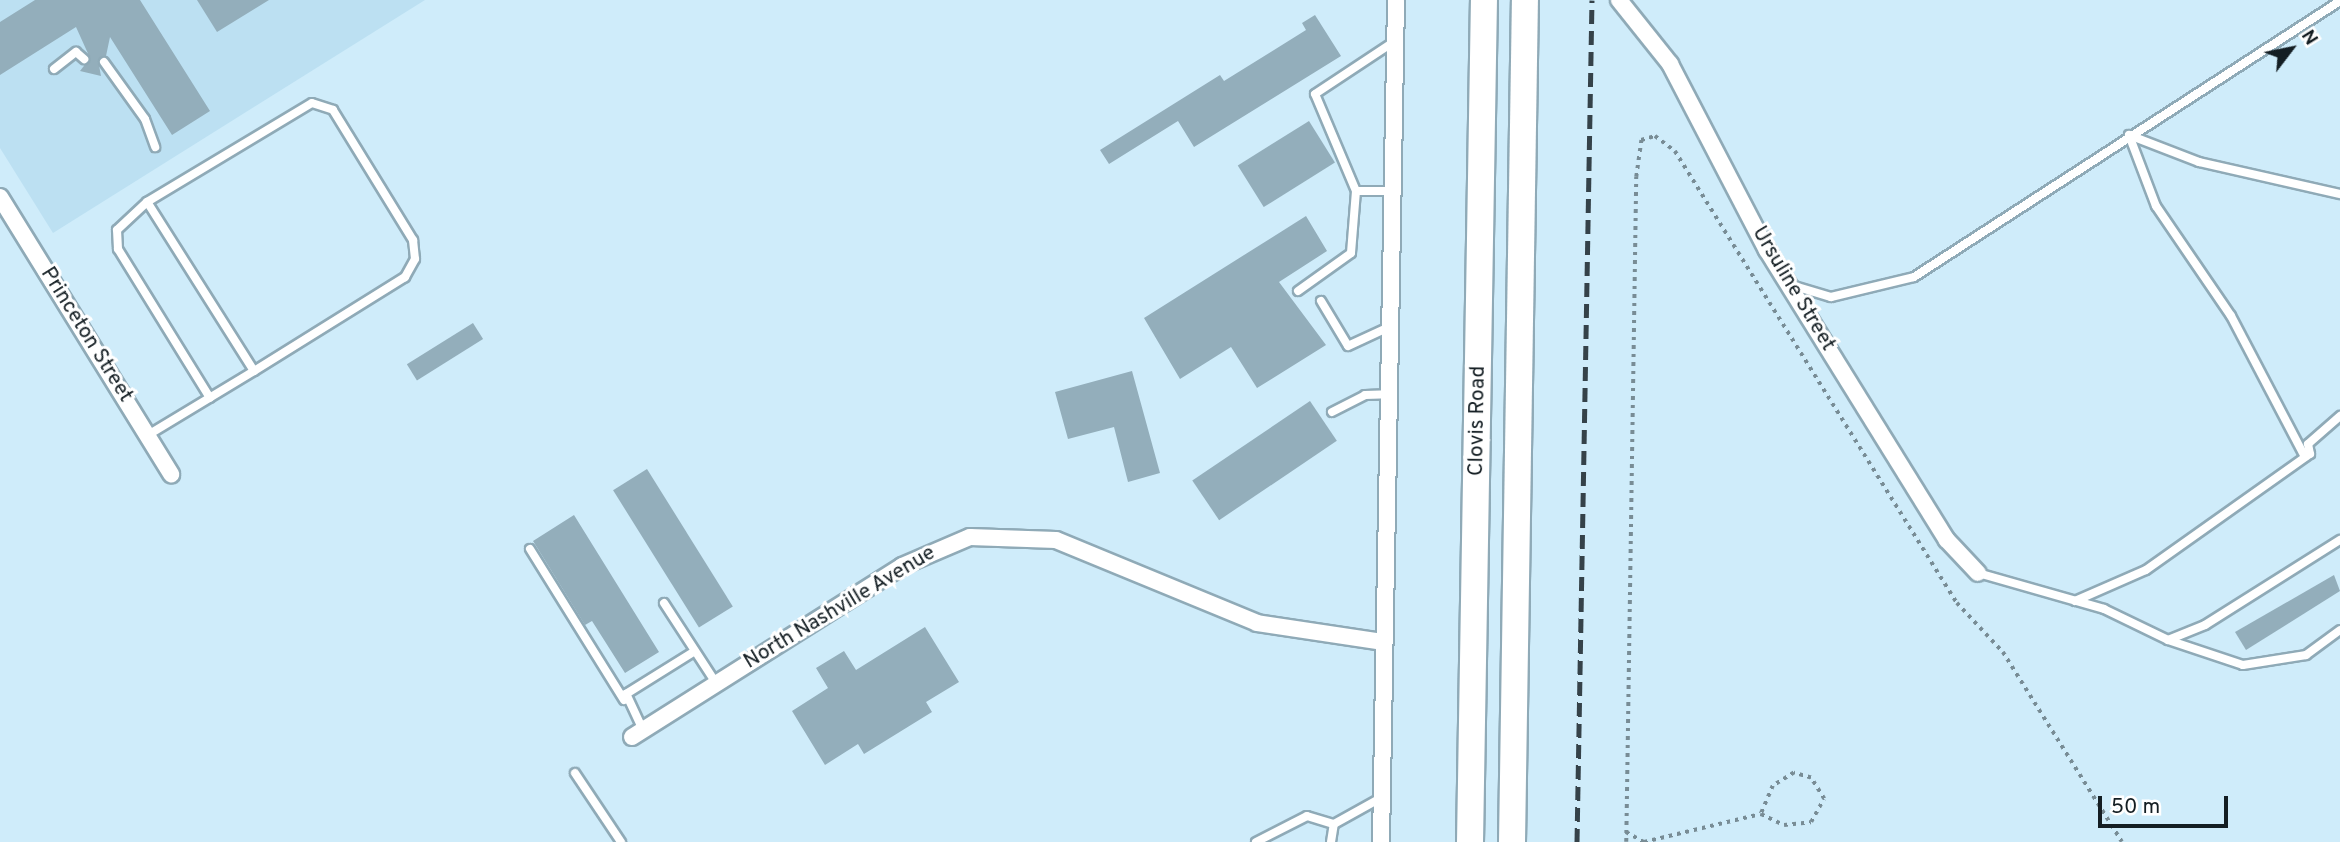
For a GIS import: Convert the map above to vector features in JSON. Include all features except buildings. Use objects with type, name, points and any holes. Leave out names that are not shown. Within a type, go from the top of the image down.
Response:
[{"type":"highway","name":"Clovis Road","points":[[1470,842],[1485,0]]},
{"type":"highway","name":"Clovis Road","points":[[1511,842],[1525,0]]},
{"type":"street","points":[[1381,842],[1396,0]]},
{"type":"street","name":"Ursuline Street","points":[[1619,0],[1670,64],[1788,284],[1947,540],[1978,573]]},
{"type":"street","name":"Princeton Street","points":[[0,197],[171,474]]},
{"type":"street","name":"North Nashville Avenue","points":[[638,733],[902,566],[936,548],[993,535],[1067,543],[1278,629],[1383,642]]},
{"type":"lane","points":[[1788,284],[1830,298],[1914,277],[2129,135],[2340,1]]},
{"type":"lane","points":[[1298,291],[1351,253],[1356,191],[1315,94],[1395,41]]},
{"type":"lane","points":[[54,69],[76,52],[83,59]]},
{"type":"lane","points":[[104,62],[145,119],[155,147]]},
{"type":"lane","points":[[148,435],[210,398],[254,371],[405,277],[415,259],[413,240],[333,110],[312,103],[147,202],[117,230],[118,249],[210,398]]},
{"type":"lane","points":[[2129,135],[2199,162],[2340,194]]},
{"type":"lane","points":[[2129,135],[2156,206],[2231,316],[2305,457]]},
{"type":"lane","points":[[1356,191],[1392,191]]},
{"type":"lane","points":[[147,202],[254,371]]},
{"type":"lane","points":[[1321,301],[1348,346],[1390,327]]},
{"type":"lane","points":[[1332,412],[1365,395],[1388,394]]},
{"type":"lane","points":[[2075,601],[2146,570],[2305,457],[2308,444],[2340,416]]},
{"type":"lane","points":[[2168,640],[2213,620],[2340,540]]},
{"type":"lane","points":[[530,549],[624,700],[638,733]]},
{"type":"lane","points":[[1978,573],[2075,601],[2168,640],[2243,665],[2306,655],[2340,631]]},
{"type":"lane","points":[[664,603],[716,683]]},
{"type":"lane","points":[[624,700],[695,651]]},
{"type":"lane","points":[[575,773],[621,842]]},
{"type":"lane","points":[[1256,842],[1307,816],[1334,824],[1381,798]]},
{"type":"lane","points":[[1331,842],[1334,824]]},
{"type":"path","points":[[1626,842],[1636,177],[1641,140],[1655,136],[1675,151],[1957,603],[2003,652],[2122,842]]},
{"type":"path","points":[[1626,832],[1644,842],[1761,814],[1784,825],[1811,822],[1824,799],[1811,778],[1794,773],[1773,786],[1761,814]]},
{"type":"shaded area","points":[[0,0],[425,0],[53,233],[0,148]]},
{"type":"railway","points":[[1577,842],[1592,0]]}]
